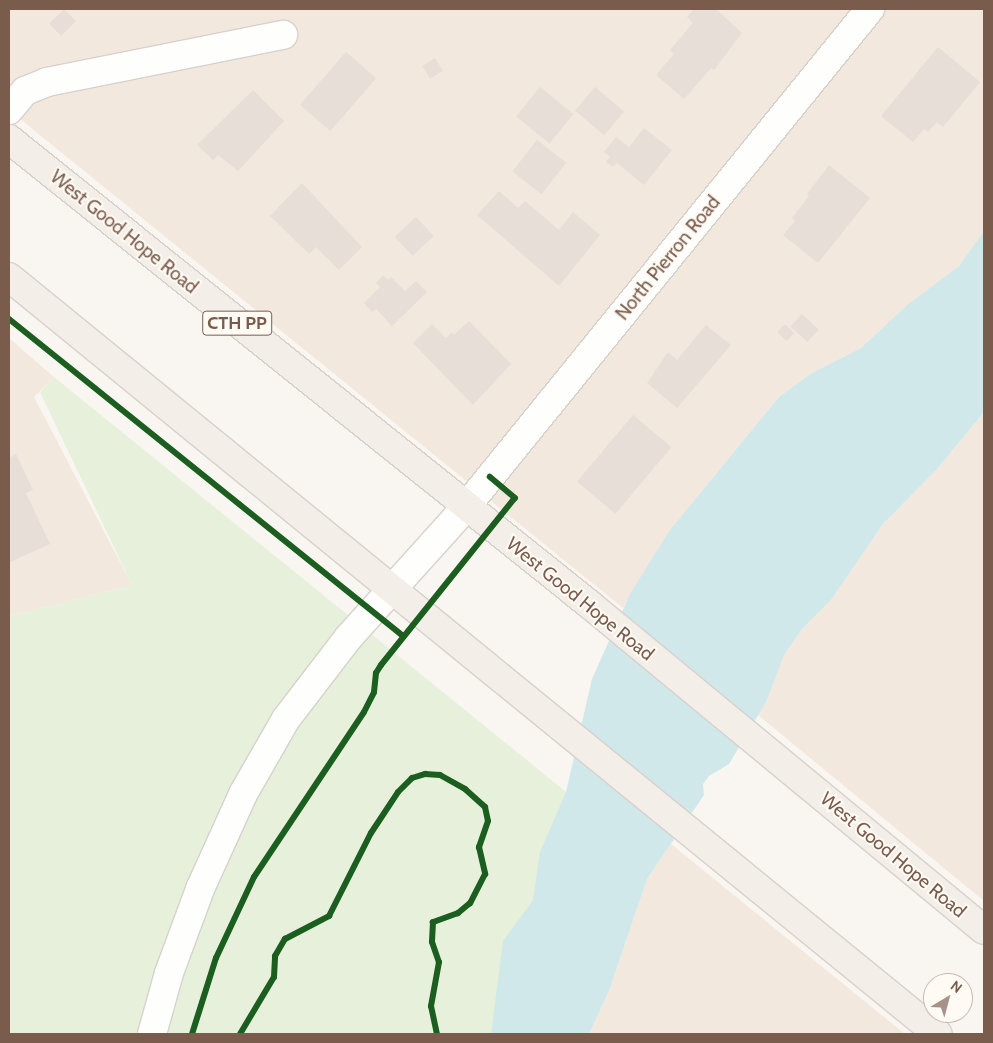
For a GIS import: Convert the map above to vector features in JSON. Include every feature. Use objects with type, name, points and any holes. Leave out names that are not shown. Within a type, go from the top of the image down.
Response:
[{"type":"main road","name":"West Good Hope Road","points":[[9,139],[465,508],[606,619],[984,930]]},
{"type":"main road","points":[[9,277],[719,858],[938,1034]]},
{"type":"street","name":"North Pierron Road","points":[[152,1034],[169,973],[200,889],[243,794],[286,719],[390,588],[465,508],[870,9]]},
{"type":"street","points":[[9,110],[25,91],[47,82],[283,35]]},
{"type":"shaded area","points":[[9,9],[984,9],[984,231],[959,266],[907,305],[861,348],[810,374],[779,397],[669,531],[623,608],[9,110]]},
{"type":"shaded area","points":[[9,338],[54,377],[34,397],[132,585],[9,616]]},
{"type":"shaded area","points":[[984,412],[984,901],[758,715],[784,655],[802,629],[831,600],[883,524],[937,469]]},
{"type":"shaded area","points":[[671,844],[905,1034],[589,1034],[609,991],[647,879]]},
{"type":"green space","points":[[54,377],[618,834],[552,1034],[9,1034],[9,616],[132,585],[40,392]]},
{"type":"water","points":[[984,231],[984,412],[937,469],[883,524],[831,600],[802,629],[784,655],[766,702],[729,764],[709,776],[703,784],[704,795],[647,879],[609,991],[589,1034],[491,1034],[503,941],[533,900],[540,852],[566,792],[592,679],[630,594],[669,531],[779,397],[810,374],[861,348],[907,305],[959,266]]},
{"type":"building","points":[[64,9],[76,21],[61,36],[49,24]]},
{"type":"building","points":[[694,9],[716,9],[742,33],[714,70],[711,68],[684,99],[656,75],[674,54],[670,50],[693,23],[687,17]]},
{"type":"building","points":[[938,47],[980,82],[943,127],[937,122],[928,132],[924,129],[913,142],[881,116]]},
{"type":"building","points":[[346,52],[376,78],[330,131],[300,105]]},
{"type":"building","points":[[435,58],[443,71],[430,79],[422,66]]},
{"type":"building","points":[[540,87],[573,114],[550,144],[516,117]]},
{"type":"building","points":[[595,87],[624,111],[604,135],[575,111]]},
{"type":"building","points":[[253,90],[284,121],[238,171],[218,155],[213,160],[197,145]]},
{"type":"building","points":[[644,128],[672,150],[644,185],[617,163],[613,167],[606,162],[610,157],[604,152],[616,137],[629,147]]},
{"type":"building","points":[[537,140],[566,163],[542,194],[512,172]]},
{"type":"building","points":[[829,165],[870,198],[818,263],[783,235],[795,221],[792,218],[809,196],[807,194]]},
{"type":"building","points":[[302,183],[362,247],[339,270],[316,247],[309,254],[270,216]]},
{"type":"building","points":[[499,191],[518,208],[525,201],[559,230],[573,212],[600,235],[559,286],[477,215]]},
{"type":"building","points":[[416,217],[434,236],[413,256],[395,237]]},
{"type":"building","points":[[383,275],[388,280],[391,277],[405,291],[416,281],[427,292],[392,326],[376,309],[372,312],[364,303],[380,287],[376,283]]},
{"type":"building","points":[[802,314],[819,330],[807,342],[790,326]]},
{"type":"building","points":[[469,321],[511,364],[473,405],[413,343],[432,324],[446,338],[452,332],[454,335]]},
{"type":"building","points":[[785,324],[794,333],[786,341],[777,332]]},
{"type":"building","points":[[706,325],[731,345],[677,408],[647,383],[668,352],[677,360]]},
{"type":"building","points":[[633,415],[671,447],[615,514],[577,482]]},
{"type":"building","points":[[16,454],[33,490],[26,493],[50,544],[10,562],[9,458]]},
{"type":"cycle path","points":[[9,319],[403,636]]},
{"type":"cycle path","points":[[192,1034],[216,958],[254,877],[364,712],[374,692],[376,673],[515,498],[490,477]]},
{"type":"cycle path","points":[[240,1034],[274,977],[275,956],[285,939],[329,916],[371,833],[398,792],[412,778],[425,774],[440,775],[465,789],[485,807],[488,821],[479,847],[485,874],[470,903],[458,913],[433,922],[432,942],[439,962],[431,1006],[437,1034]]}]
